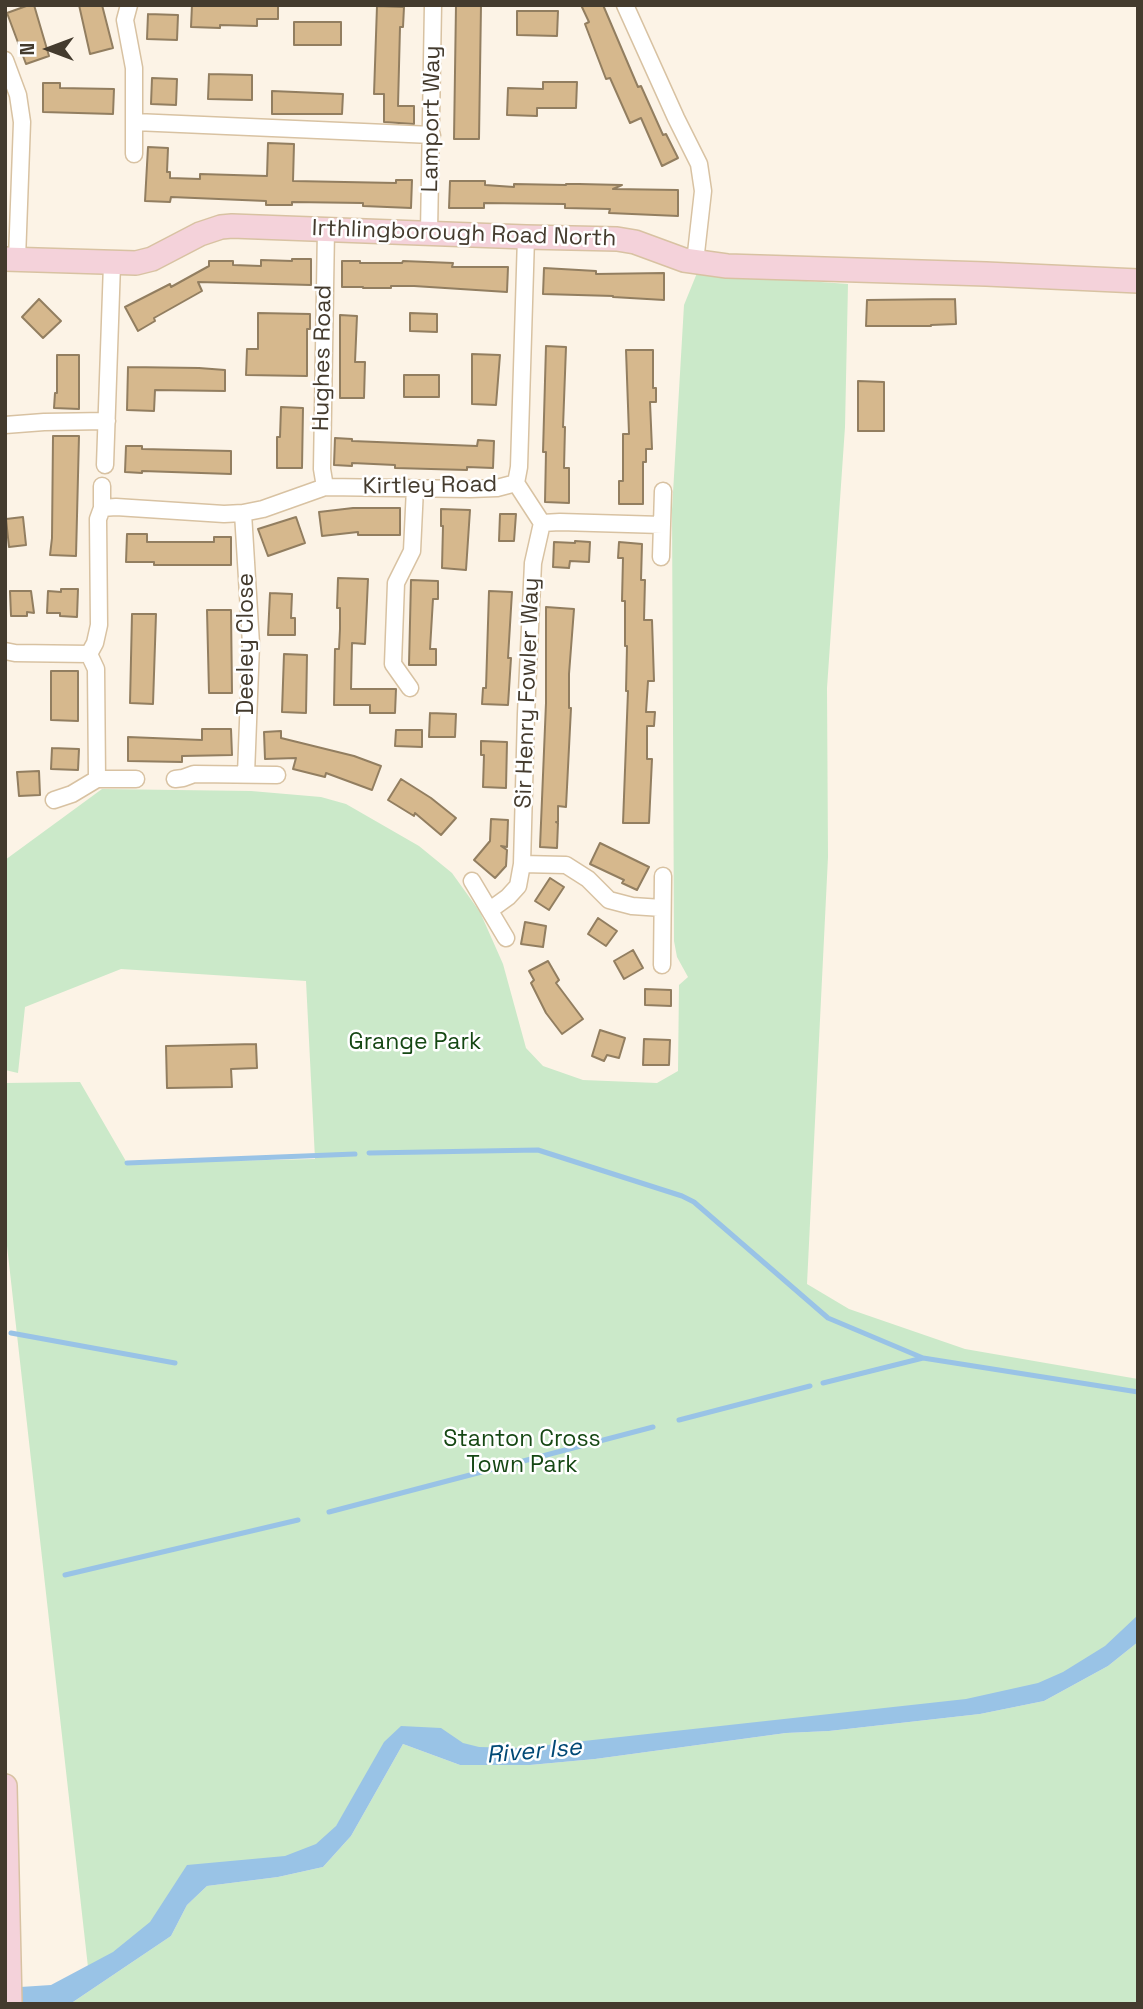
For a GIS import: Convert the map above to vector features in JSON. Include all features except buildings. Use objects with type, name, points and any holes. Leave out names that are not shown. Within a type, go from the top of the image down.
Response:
[{"type":"main road","name":"Irthlingborough Road North","points":[[11,259],[136,263],[152,259],[221,226],[617,239],[635,242],[666,255],[727,266],[1138,281]]},
{"type":"main road","points":[[5,1786],[10,2004]]},
{"type":"street","points":[[129,5],[125,20],[134,68],[134,154]]},
{"type":"street","name":"Lamport Way","points":[[429,232],[433,5]]},
{"type":"street","points":[[625,5],[699,164],[703,191],[695,262]]},
{"type":"street","points":[[5,60],[18,95],[22,122],[11,259]]},
{"type":"street","points":[[135,122],[432,135]]},
{"type":"street","name":"Hughes Road","points":[[325,487],[322,469],[326,229]]},
{"type":"street","name":"Kirtley Road","points":[[102,508],[243,513],[263,509],[325,487],[497,488],[516,483],[519,467],[526,237]]},
{"type":"street","points":[[105,465],[112,264]]},
{"type":"street","points":[[5,425],[107,421]]},
{"type":"street","points":[[516,483],[542,523],[662,525]]},
{"type":"street","points":[[89,654],[99,625],[98,519],[102,508],[102,486]]},
{"type":"street","points":[[410,688],[393,664],[396,583],[412,551],[415,488]]},
{"type":"street","points":[[662,557],[663,491]]},
{"type":"street","name":"Deeley Close","points":[[243,513],[251,644],[246,774]]},
{"type":"street","name":"Sir Henry Fowler Way","points":[[490,910],[518,886],[522,864],[533,563],[542,523]]},
{"type":"street","points":[[5,651],[89,654]]},
{"type":"street","points":[[89,654],[96,669],[97,779]]},
{"type":"street","points":[[175,779],[194,774],[278,775]]},
{"type":"street","points":[[54,800],[72,794],[97,779],[136,779]]},
{"type":"street","points":[[522,864],[566,865],[587,879],[609,900],[632,906],[662,908]]},
{"type":"street","points":[[662,965],[663,876]]},
{"type":"street","points":[[471,881],[506,938]]},
{"type":"green space","name":"Stanton Cross Town Park","points":[[697,273],[848,284],[845,427],[827,688],[828,857],[807,1284],[849,1309],[965,1349],[1138,1379],[1138,1632],[1119,1650],[977,1711],[468,1759],[394,1735],[316,1858],[197,1875],[150,1936],[89,1976],[5,1228],[5,1083],[80,1082],[127,1163],[315,1159],[306,981],[121,969],[25,1007],[18,1073],[5,1070],[5,860],[102,789],[251,791],[321,797],[346,804],[419,846],[452,873],[480,912],[503,964],[526,1048],[543,1066],[583,1080],[657,1083],[678,1071],[679,985],[688,977],[677,957],[674,941],[672,510],[684,305]]},
{"type":"green space","points":[[1138,1642],[1138,2004],[70,2004],[171,1936],[187,1905],[207,1886],[278,1877],[323,1867],[351,1836],[403,1744],[460,1765],[530,1765],[595,1759],[786,1733],[829,1731],[980,1714],[1044,1701],[1108,1666]]},
{"type":"water","name":"River Ise","points":[[1138,1615],[1138,1642],[1108,1666],[1044,1701],[980,1714],[829,1731],[786,1733],[595,1759],[530,1765],[460,1765],[403,1744],[351,1836],[323,1867],[278,1877],[207,1886],[187,1905],[171,1936],[70,2004],[5,2004],[5,1988],[51,1985],[113,1952],[150,1922],[187,1865],[285,1856],[316,1844],[336,1826],[384,1742],[401,1726],[441,1728],[463,1743],[479,1747],[520,1748],[966,1699],[1038,1683],[1063,1672],[1105,1646]]},
{"type":"waterway","points":[[369,1153],[538,1150],[682,1196],[694,1202],[828,1318],[923,1358]]},
{"type":"waterway","points":[[127,1163],[355,1154]]},
{"type":"waterway","points":[[11,1333],[175,1363]]},
{"type":"waterway","points":[[823,1383],[923,1358],[1138,1392]]},
{"type":"waterway","points":[[679,1420],[810,1386]]},
{"type":"waterway","points":[[329,1512],[653,1427]]},
{"type":"waterway","points":[[65,1575],[298,1520]]},
{"type":"park label","name":"Grange Park","points":[[415,1043]]}]
